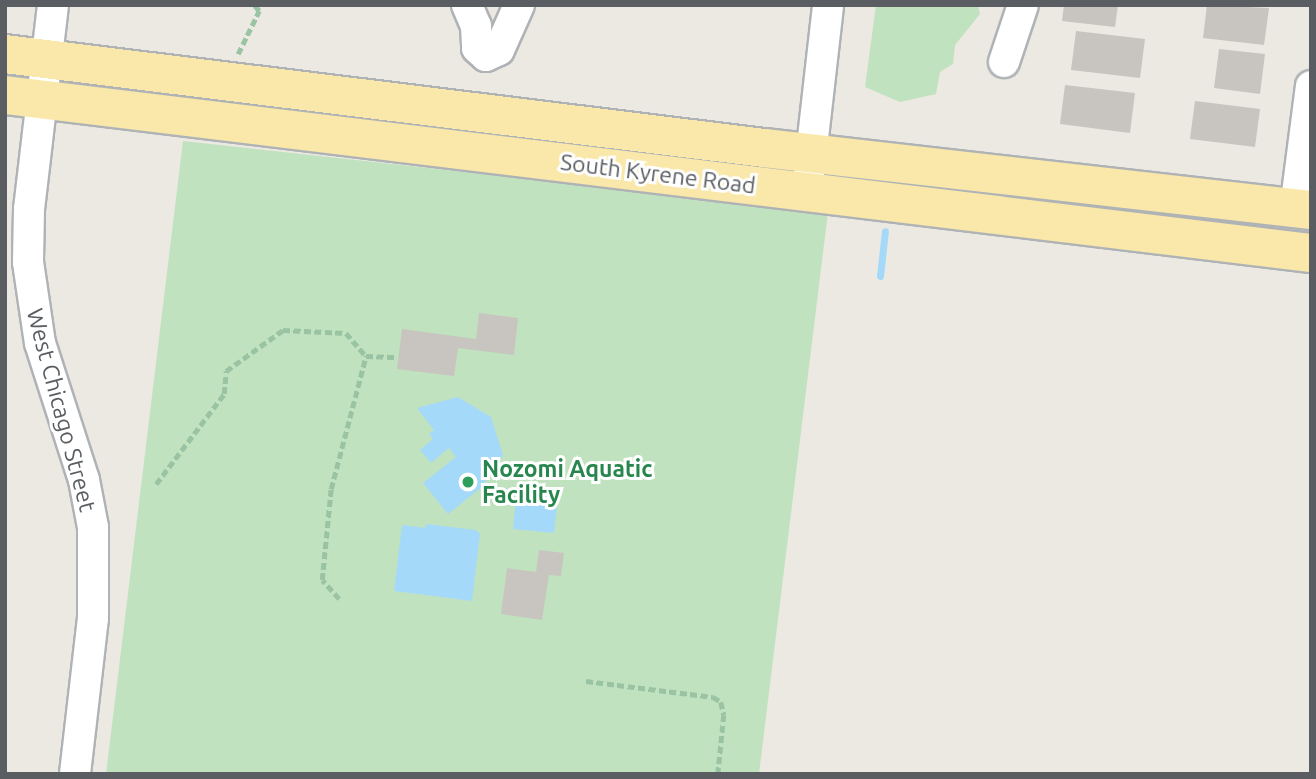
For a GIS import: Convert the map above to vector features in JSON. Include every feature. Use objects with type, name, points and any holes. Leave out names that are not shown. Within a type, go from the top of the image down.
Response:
[{"type":"main road","name":"South Kyrene Road","points":[[5,54],[811,154],[1303,209]]},
{"type":"main road","name":"South Kyrene Road","points":[[23,97],[1311,253]]},
{"type":"street","name":"West Chicago Street","points":[[53,5],[46,59],[23,97],[33,311],[84,480],[93,527],[93,618],[75,774]]},
{"type":"street","points":[[467,5],[476,26],[477,48],[486,55],[499,50],[519,5]]},
{"type":"street","points":[[806,191],[828,5]]},
{"type":"street","points":[[1004,62],[1023,5]]},
{"type":"street","points":[[1303,209],[1311,86]]},
{"type":"path","points":[[232,82],[235,59],[259,11],[254,5]]},
{"type":"path","points":[[156,484],[224,394],[226,371],[283,330],[346,333],[366,356],[394,357]]},
{"type":"path","points":[[338,599],[322,580],[331,489],[366,356]]},
{"type":"path","points":[[586,681],[713,697],[721,702],[724,715],[718,774]]},
{"type":"green space","points":[[876,5],[978,5],[980,14],[955,45],[953,64],[940,72],[936,94],[900,102],[865,87]]},
{"type":"green space","points":[[183,141],[828,212],[759,774],[106,774]]},
{"type":"water","points":[[458,397],[491,417],[503,455],[482,487],[448,514],[423,483],[456,457],[449,448],[431,463],[420,450],[433,439],[429,434],[434,430],[417,408]]},
{"type":"water","points":[[517,486],[559,491],[554,533],[513,529]]},
{"type":"water","points":[[426,524],[476,530],[480,534],[472,601],[394,591],[402,525],[425,528]]},
{"type":"building","points":[[1064,5],[1118,5],[1115,27],[1062,21]]},
{"type":"building","points":[[1207,5],[1269,8],[1264,45],[1203,38]]},
{"type":"building","points":[[1076,31],[1145,39],[1140,78],[1071,70]]},
{"type":"building","points":[[1219,49],[1265,54],[1260,94],[1214,88]]},
{"type":"building","points":[[1065,85],[1135,93],[1130,133],[1060,124]]},
{"type":"building","points":[[1195,101],[1260,109],[1255,147],[1190,139]]},
{"type":"building","points":[[479,313],[518,318],[514,355],[458,348],[454,376],[397,369],[402,329],[476,339]]},
{"type":"building","points":[[539,550],[564,553],[561,576],[549,575],[542,620],[501,614],[507,568],[536,572]]},
{"type":"waterway","points":[[880,276],[885,231]]},
{"type":"place","name":"Nozomi Aquatic Facility","points":[[468,482]]}]
